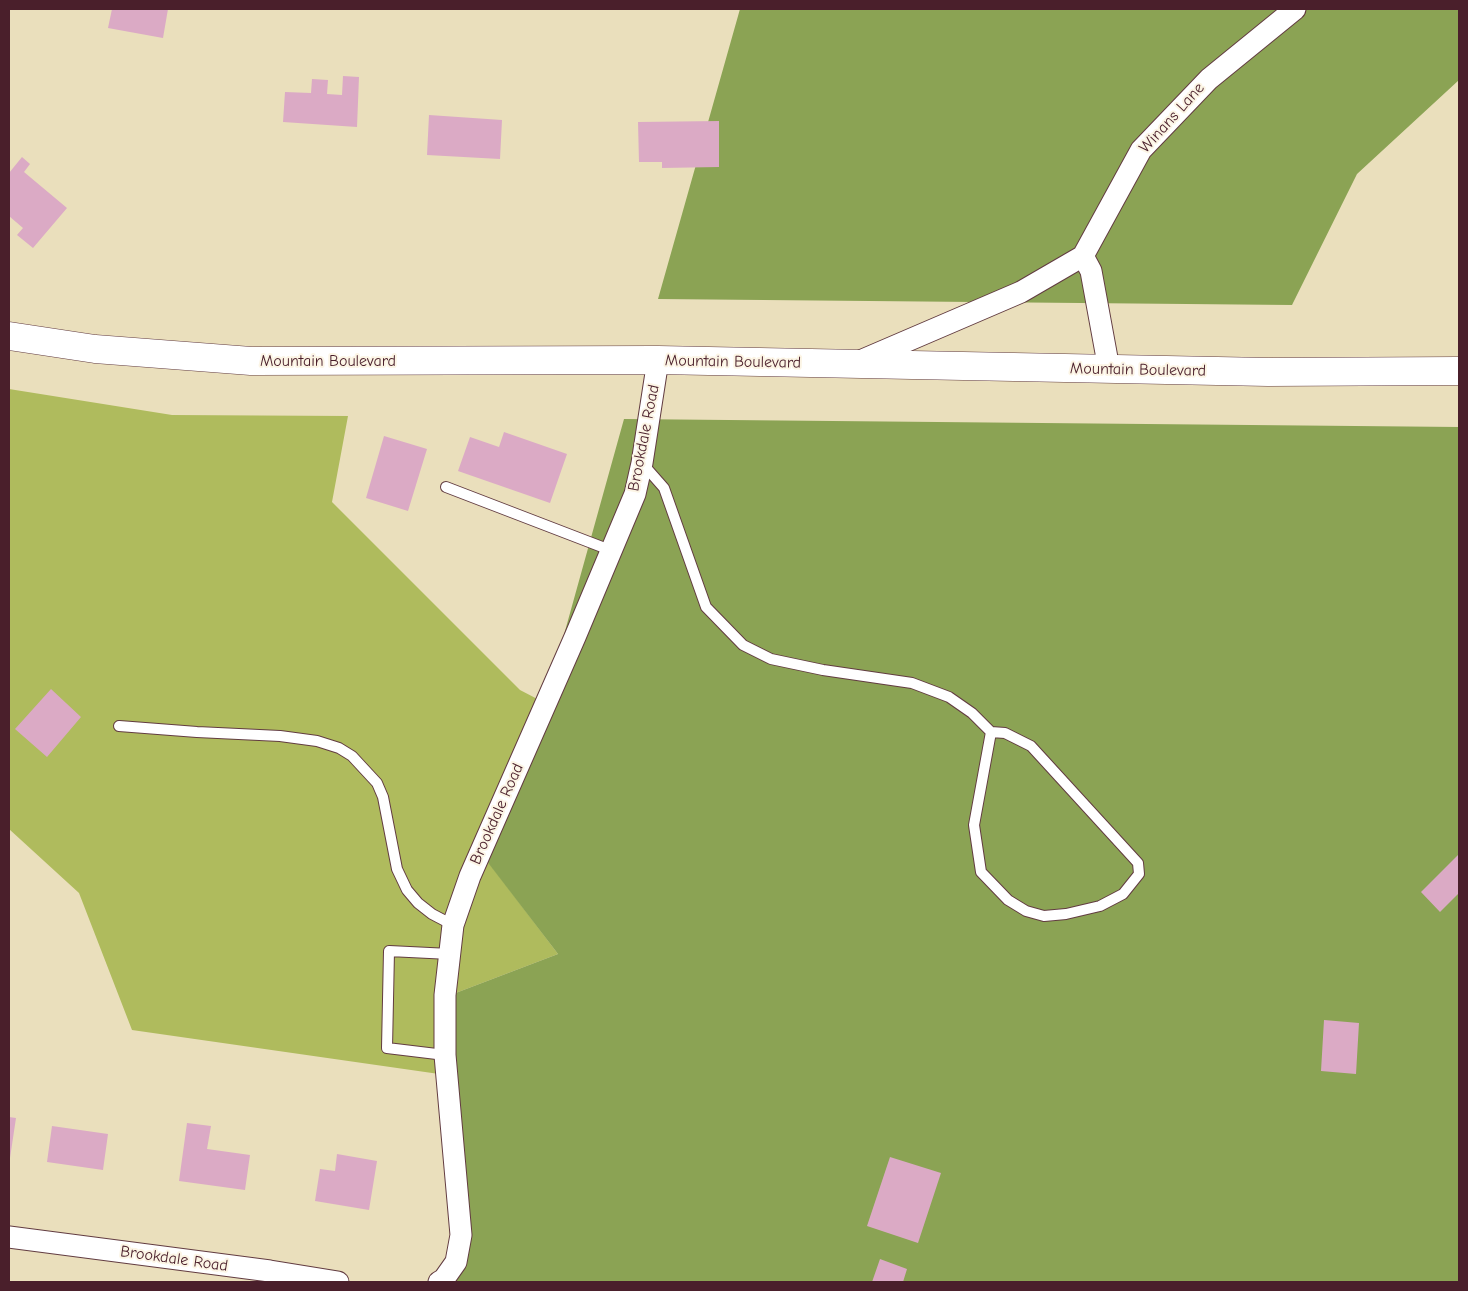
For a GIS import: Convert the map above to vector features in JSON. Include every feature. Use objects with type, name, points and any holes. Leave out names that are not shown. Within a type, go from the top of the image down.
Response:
[{"type":"street","name":"Winans Lane","points":[[1083,256],[1141,150],[1209,78],[1295,9]]},
{"type":"street","points":[[853,364],[1021,292],[1083,256],[1091,271],[1109,369]]},
{"type":"street","name":"Mountain Boulevard","points":[[9,336],[95,348],[251,361],[658,360],[1268,372],[1459,371]]},
{"type":"street","name":"Brookdale Road","points":[[445,1281],[456,1262],[461,1235],[445,1054],[444,995],[454,925],[470,876],[575,637],[634,494],[642,463],[658,360]]},
{"type":"street","name":"Brookdale Road","points":[[9,1237],[271,1277],[338,1282]]},
{"type":"lane","points":[[642,463],[664,488],[706,607],[743,645],[771,659],[823,670],[912,683],[949,697],[972,713],[991,732],[1005,733],[1031,746],[1138,863],[1139,874],[1123,894],[1100,906],[1066,914],[1044,916],[1026,910],[1008,900],[982,872],[974,824],[991,732]]},
{"type":"lane","points":[[446,487],[610,550]]},
{"type":"lane","points":[[119,726],[280,736],[317,741],[338,748],[352,756],[377,783],[383,797],[397,869],[407,890],[418,903],[432,914],[454,925]]},
{"type":"lane","points":[[445,1054],[387,1048],[389,951],[450,954]]},
{"type":"green space","points":[[740,9],[1459,9],[1459,80],[1357,174],[1292,305],[658,299]]},
{"type":"green space","points":[[9,389],[172,415],[348,416],[332,502],[520,690],[545,703],[477,847],[558,954],[453,994],[453,1076],[132,1030],[79,893],[9,829]]},
{"type":"green space","points":[[624,419],[1459,427],[1459,1282],[450,1282],[453,994],[558,954],[476,847],[545,703]]},
{"type":"building","points":[[112,9],[168,9],[163,38],[108,28]]},
{"type":"building","points":[[343,76],[359,77],[357,127],[283,122],[285,92],[311,93],[312,79],[328,80],[327,94],[342,95]]},
{"type":"building","points":[[429,115],[502,120],[500,159],[427,155]]},
{"type":"building","points":[[719,121],[719,167],[662,168],[662,162],[639,162],[638,122]]},
{"type":"building","points":[[22,157],[30,164],[24,172],[67,208],[33,248],[17,235],[23,228],[9,216],[9,173]]},
{"type":"building","points":[[504,432],[567,454],[550,503],[458,471],[470,437],[499,447]]},
{"type":"building","points":[[384,436],[427,449],[408,511],[366,498]]},
{"type":"building","points":[[51,689],[81,717],[47,757],[15,729]]},
{"type":"building","points":[[1459,854],[1459,893],[1440,912],[1421,892]]},
{"type":"building","points":[[1324,1020],[1359,1023],[1356,1074],[1321,1071]]},
{"type":"building","points":[[9,1117],[16,1118],[10,1158],[9,1158]]},
{"type":"building","points":[[187,1123],[211,1126],[207,1149],[250,1155],[245,1190],[179,1181]]},
{"type":"building","points":[[52,1126],[108,1134],[103,1170],[47,1162]]},
{"type":"building","points":[[337,1154],[377,1161],[369,1210],[315,1201],[320,1169],[335,1171]]},
{"type":"building","points":[[890,1157],[941,1173],[918,1243],[867,1226]]},
{"type":"building","points":[[880,1259],[907,1269],[903,1282],[872,1282]]}]
